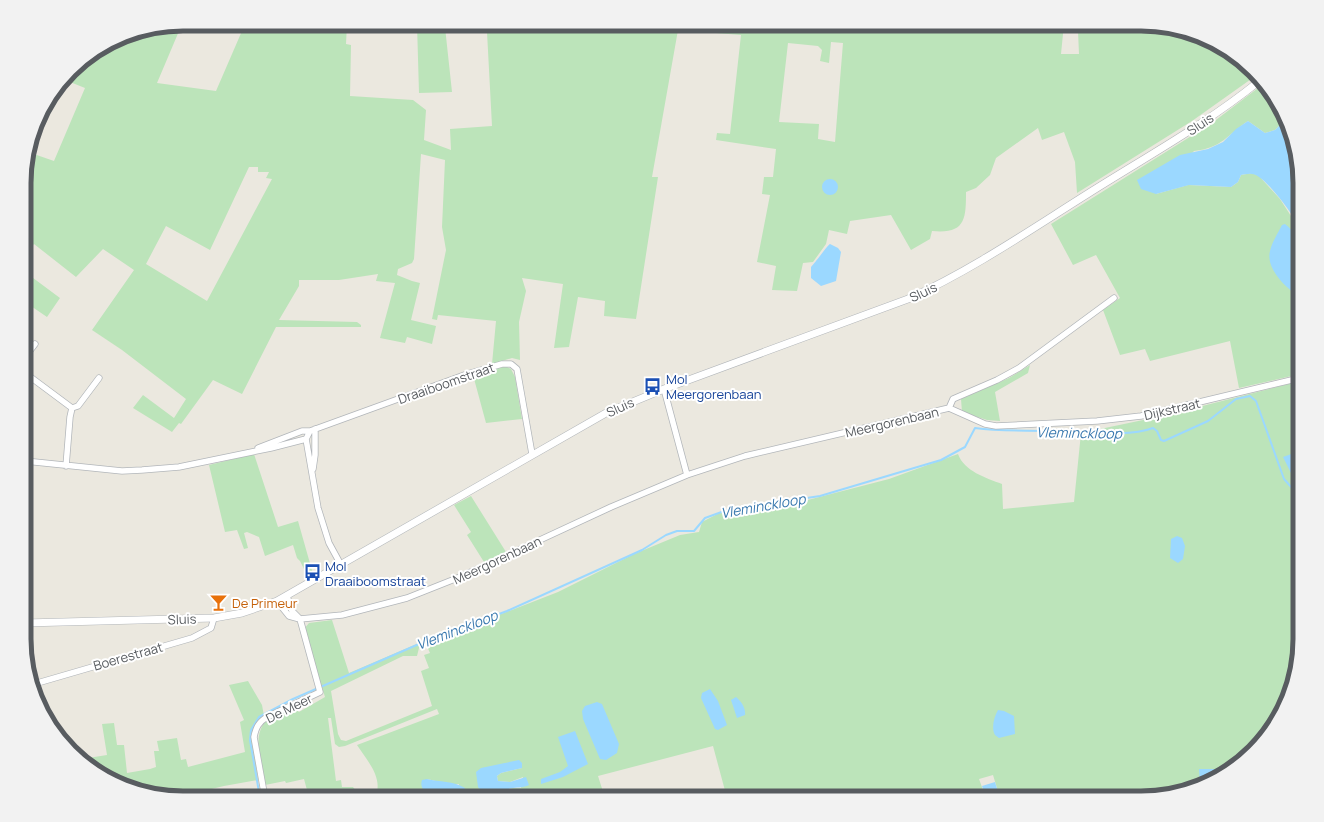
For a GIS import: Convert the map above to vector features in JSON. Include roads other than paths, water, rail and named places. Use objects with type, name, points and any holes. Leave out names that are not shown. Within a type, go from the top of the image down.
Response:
[{"type":"street","name":"Sluis","points":[[31,624],[214,618],[242,614],[277,601],[606,413],[664,388],[874,312],[936,286],[977,263],[1204,121],[1256,84]]},
{"type":"street","name":"Meergorenbaan","points":[[300,619],[342,615],[432,590],[632,498],[687,475],[745,456],[949,408],[954,398],[997,380],[1019,368],[1114,298]]},
{"type":"street","points":[[31,349],[35,344]]},
{"type":"street","name":"Draaiboomstraat","points":[[313,430],[328,423],[467,374],[502,364],[511,364],[517,369],[529,447],[532,454]]},
{"type":"street","points":[[31,377],[72,408]]},
{"type":"street","points":[[72,408],[78,406],[99,378]]},
{"type":"street","name":"Dijkstraat","points":[[949,408],[985,424],[996,426],[1103,421],[1159,413],[1293,380]]},
{"type":"street","points":[[664,388],[687,475]]},
{"type":"street","points":[[66,466],[72,408]]},
{"type":"street","points":[[251,451],[302,431],[313,430]]},
{"type":"street","points":[[31,462],[122,471],[179,467],[271,448],[306,439],[313,430]]},
{"type":"street","points":[[312,470],[315,455],[313,430]]},
{"type":"street","points":[[306,439],[318,508],[329,543],[341,565]]},
{"type":"street","points":[[287,596],[292,611],[300,619]]},
{"type":"street","points":[[277,601],[289,616],[300,619]]},
{"type":"street","name":"Boerestraat","points":[[37,683],[192,638],[211,628],[214,618]]},
{"type":"street","name":"De Meer","points":[[264,791],[254,737],[255,728],[267,717],[320,692],[300,619]]},
{"type":"water","points":[[1248,121],[1265,133],[1275,130],[1281,124],[1290,153],[1293,173],[1293,217],[1276,193],[1264,181],[1254,174],[1241,175],[1238,182],[1231,187],[1189,185],[1156,194],[1141,189],[1137,180],[1180,155],[1208,149],[1223,142],[1236,129]]},
{"type":"water","points":[[827,179],[833,179],[838,184],[836,193],[833,195],[827,195],[822,190],[822,184]]},
{"type":"water","points":[[1285,224],[1293,233],[1293,292],[1276,275],[1270,263],[1269,257],[1274,241],[1282,225]]},
{"type":"water","points":[[830,244],[838,248],[841,252],[836,281],[821,286],[811,278],[811,267]]},
{"type":"water","points":[[1293,453],[1293,477],[1283,457]]},
{"type":"water","points":[[1177,536],[1182,538],[1185,546],[1183,559],[1178,563],[1170,558],[1171,539]]},
{"type":"water","points":[[710,689],[718,701],[727,725],[718,730],[715,729],[701,698],[702,693]]},
{"type":"water","points":[[736,697],[743,705],[745,710],[745,715],[737,718],[731,700]]},
{"type":"water","points":[[597,702],[602,704],[619,744],[617,753],[606,760],[600,759],[583,719],[582,711],[585,706]]},
{"type":"water","points":[[998,710],[1014,716],[1015,734],[999,738],[995,735],[993,729],[995,716]]},
{"type":"water","points":[[575,731],[588,764],[563,777],[541,784],[541,779],[560,772],[568,766],[558,737]]},
{"type":"water","points":[[519,760],[522,763],[522,768],[501,773],[497,776],[498,781],[510,782],[526,777],[529,785],[502,791],[481,791],[478,787],[476,772],[481,768]]},
{"type":"water","points":[[1199,769],[1218,769],[1217,771],[1200,779]]},
{"type":"water","points":[[427,779],[451,783],[465,788],[465,791],[426,791],[422,788],[422,780]]},
{"type":"water","points":[[995,782],[998,791],[984,791],[982,786]]},
{"type":"waterway","name":"Vleminckloop","points":[[259,791],[250,740],[251,730],[259,717],[293,699],[419,644],[507,611],[642,550],[666,535],[677,531],[694,531],[705,518],[727,510],[820,496],[941,460],[965,447],[975,428],[1104,433],[1130,433],[1153,428],[1157,431],[1161,440],[1164,441],[1208,421],[1236,399],[1250,396],[1256,401],[1284,479],[1293,488]]},
{"type":"waterway","points":[[315,791],[367,791]]},
{"type":"place","name":"Mol Meergorenbaan","points":[[653,386]]},
{"type":"place","name":"Mol Draaiboomstraat","points":[[312,573]]},
{"type":"place","name":"De Primeur","points":[[219,603]]}]
